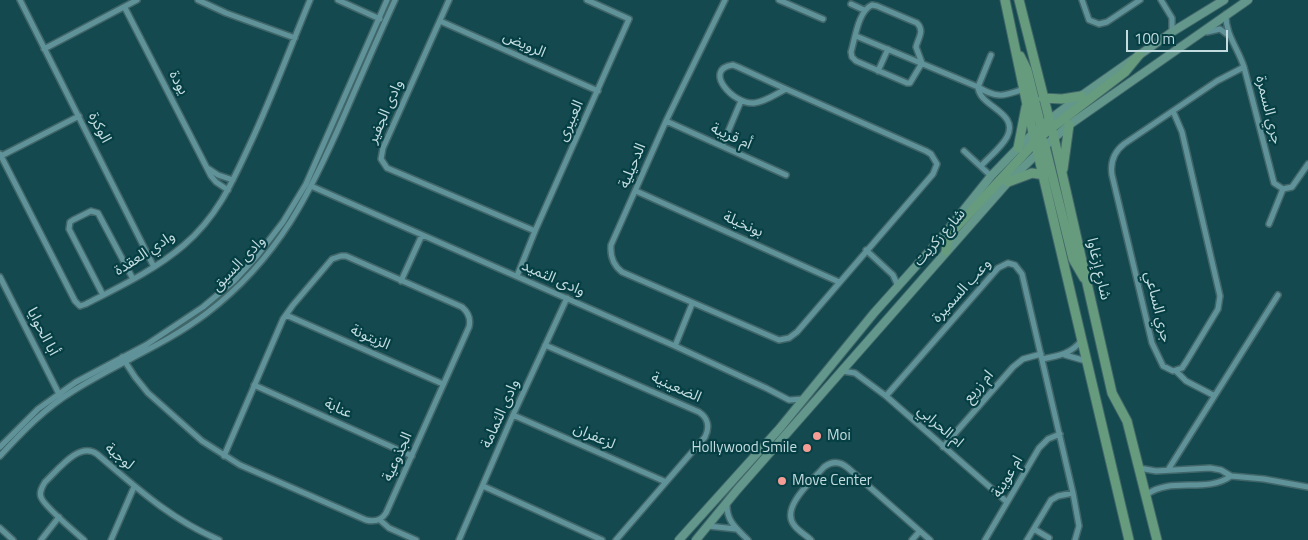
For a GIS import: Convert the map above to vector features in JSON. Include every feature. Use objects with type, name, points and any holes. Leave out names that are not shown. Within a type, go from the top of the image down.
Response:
[{"type":"main road","name":"شارع إزغاوا","points":[[1005,0],[1027,102],[1062,174],[1114,399],[1126,416],[1157,540]]},
{"type":"main road","name":"شارع إزغاوا","points":[[1019,0],[1043,98],[1044,175],[1129,540]]},
{"type":"main road","name":"شارع زكريت","points":[[696,540],[1008,182],[1043,135],[1081,96],[1172,32],[1224,0]]},
{"type":"main road","name":"شارع زكريت","points":[[679,540],[794,411],[991,176],[1018,148],[1043,135],[1069,125],[1248,0]]},
{"type":"main road","points":[[1015,50],[1025,65],[1073,260],[1087,282]]},
{"type":"main road","points":[[946,251],[952,232],[1043,135],[1125,72],[1139,55]]},
{"type":"main road","points":[[1043,98],[1062,99],[1081,96]]},
{"type":"main road","points":[[1018,148],[1027,102]]},
{"type":"main road","points":[[1062,174],[1069,125]]},
{"type":"main road","points":[[1008,182],[1032,173],[1044,175]]},
{"type":"street","name":"الوكرة","points":[[20,0],[154,267]]},
{"type":"street","points":[[44,49],[138,0]]},
{"type":"street","points":[[198,0],[226,13],[295,38]]},
{"type":"street","name":"وادي العقدة","points":[[0,155],[75,302],[80,306],[103,295],[154,267],[184,245],[214,213],[228,190],[261,120],[310,0]]},
{"type":"street","points":[[338,0],[385,21]]},
{"type":"street","name":"وادى السيق","points":[[0,447],[25,420],[60,396],[123,360],[191,316],[239,276],[275,233],[306,184],[387,0]]},
{"type":"street","name":"وادى السيق","points":[[123,360],[149,350],[184,329],[231,293],[260,264],[279,240],[312,186],[395,0]]},
{"type":"street","name":"وادى الجفير","points":[[450,0],[383,148],[381,159],[387,168],[535,231]]},
{"type":"street","name":"العبيرى","points":[[517,276],[535,231],[630,19],[587,0]]},
{"type":"street","name":"الدحيلية","points":[[725,0],[666,121],[611,245],[610,255],[613,263],[622,272],[772,338],[784,340],[797,332],[932,174],[937,164],[936,159],[926,151],[733,65],[727,66],[722,69],[720,80],[731,94],[741,101]]},
{"type":"street","points":[[779,0],[823,19]]},
{"type":"street","points":[[1082,0],[1089,20],[1099,24],[1106,22],[1140,0]]},
{"type":"street","points":[[1160,0],[1172,18],[1186,24]]},
{"type":"street","points":[[851,4],[864,10]]},
{"type":"street","points":[[872,5],[877,6],[918,25],[921,31],[916,50],[922,63],[913,81],[909,84],[853,59],[851,52],[864,10],[872,5]]},
{"type":"street","name":"يودة","points":[[124,8],[213,179],[228,190]]},
{"type":"street","name":"جري السمرة","points":[[1226,14],[1226,26],[1244,67],[1273,180],[1282,189]]},
{"type":"street","points":[[1172,18],[1172,32]]},
{"type":"street","name":"الرويض","points":[[440,21],[598,91]]},
{"type":"street","points":[[1195,36],[1216,29],[1223,30],[1229,35]]},
{"type":"street","points":[[856,36],[991,94],[999,96],[1024,89]]},
{"type":"street","points":[[878,71],[888,49]]},
{"type":"street","points":[[980,166],[1006,139],[1009,128],[1005,116],[980,96],[978,87],[991,55]]},
{"type":"street","name":"جري الساعي","points":[[1173,111],[1180,126],[1220,296],[1216,313],[1184,365],[1176,371],[1170,371],[1163,366],[1152,342],[1111,170],[1112,160],[1120,147],[1173,111],[1226,75],[1244,67]]},
{"type":"street","points":[[722,146],[741,101],[758,103],[786,89]]},
{"type":"street","points":[[0,155],[79,116]]},
{"type":"street","name":"أم قريبة","points":[[666,121],[786,175]]},
{"type":"street","points":[[964,151],[991,176]]},
{"type":"street","points":[[1269,224],[1282,189],[1295,185],[1308,164]]},
{"type":"street","points":[[209,169],[218,175],[233,180]]},
{"type":"street","name":"وادى الثميد","points":[[306,184],[675,346],[789,400]]},
{"type":"street","name":"بونخيلة","points":[[636,191],[839,282]]},
{"type":"street","points":[[103,295],[69,228],[70,222],[73,220],[91,211],[98,213],[133,279]]},
{"type":"street","points":[[401,281],[422,235]]},
{"type":"street","points":[[866,250],[893,275],[904,280]]},
{"type":"street","name":"الجذوعية","points":[[224,456],[286,315],[328,262],[336,256],[346,256],[462,307],[470,318],[469,327],[412,456],[386,514],[380,520]]},
{"type":"street","name":"وعب السميرة","points":[[886,396],[998,268],[1004,263],[1012,263],[1020,270],[1060,434],[1079,526],[1075,540]]},
{"type":"street","points":[[893,275],[898,286]]},
{"type":"street","name":"أبا الحوايا","points":[[0,277],[60,396]]},
{"type":"street","points":[[1168,470],[1278,295]]},
{"type":"street","name":"وادى الثمامة","points":[[459,540],[512,415],[567,298]]},
{"type":"street","points":[[675,346],[692,304]]},
{"type":"street","name":"الزيتونة","points":[[286,315],[443,384]]},
{"type":"street","points":[[1064,355],[1082,340]]},
{"type":"street","name":"الضعينية","points":[[546,345],[703,414],[708,423],[705,437],[616,540]]},
{"type":"street","points":[[1041,357],[1064,355],[1086,361]]},
{"type":"street","name":"ام زريع","points":[[944,447],[1013,367],[1023,359],[1041,357]]},
{"type":"street","points":[[852,359],[855,373]]},
{"type":"street","points":[[123,360],[148,393],[197,437],[224,456],[366,520],[380,520],[387,526],[416,540]]},
{"type":"street","name":"ام الحرابي","points":[[842,371],[855,373],[886,396],[1007,502]]},
{"type":"street","points":[[1176,371],[1186,381],[1214,396]]},
{"type":"street","name":"عنابة","points":[[254,385],[412,456]]},
{"type":"street","name":"وادى السيق","points":[[0,456],[60,396]]},
{"type":"street","points":[[794,411],[789,400],[803,399]]},
{"type":"street","name":"لزعفران","points":[[512,415],[666,482]]},
{"type":"street","name":"ام عوينة","points":[[985,540],[1042,444],[1060,434]]},
{"type":"street","name":"لوجبة","points":[[84,540],[41,500],[40,490],[45,482],[80,451],[87,450],[94,452],[166,512],[211,538],[219,540]]},
{"type":"street","points":[[811,540],[794,525],[790,516],[791,506],[824,467],[833,463],[844,465],[930,540]]},
{"type":"street","points":[[1138,468],[1150,470],[1210,468],[1220,470],[1231,476],[1273,480],[1308,487]]},
{"type":"street","points":[[1146,494],[1160,487],[1216,482],[1231,476]]},
{"type":"street","points":[[483,486],[602,540]]},
{"type":"street","points":[[111,540],[134,487]]},
{"type":"street","points":[[1027,540],[1051,500],[1058,496],[1073,493]]},
{"type":"street","points":[[727,503],[727,513],[737,529],[748,540]]},
{"type":"street","points":[[41,540],[59,517]]},
{"type":"street","points":[[708,526],[737,529]]},
{"type":"street","points":[[0,528],[13,540]]},
{"type":"street","points":[[1034,529],[1049,538]]},
{"type":"street","points":[[912,540],[920,531]]},
{"type":"place","name":"Moi","points":[[817,436]]},
{"type":"place","name":"Hollywood Smile","points":[[807,448]]},
{"type":"place","name":"Move Center","points":[[782,481]]}]
